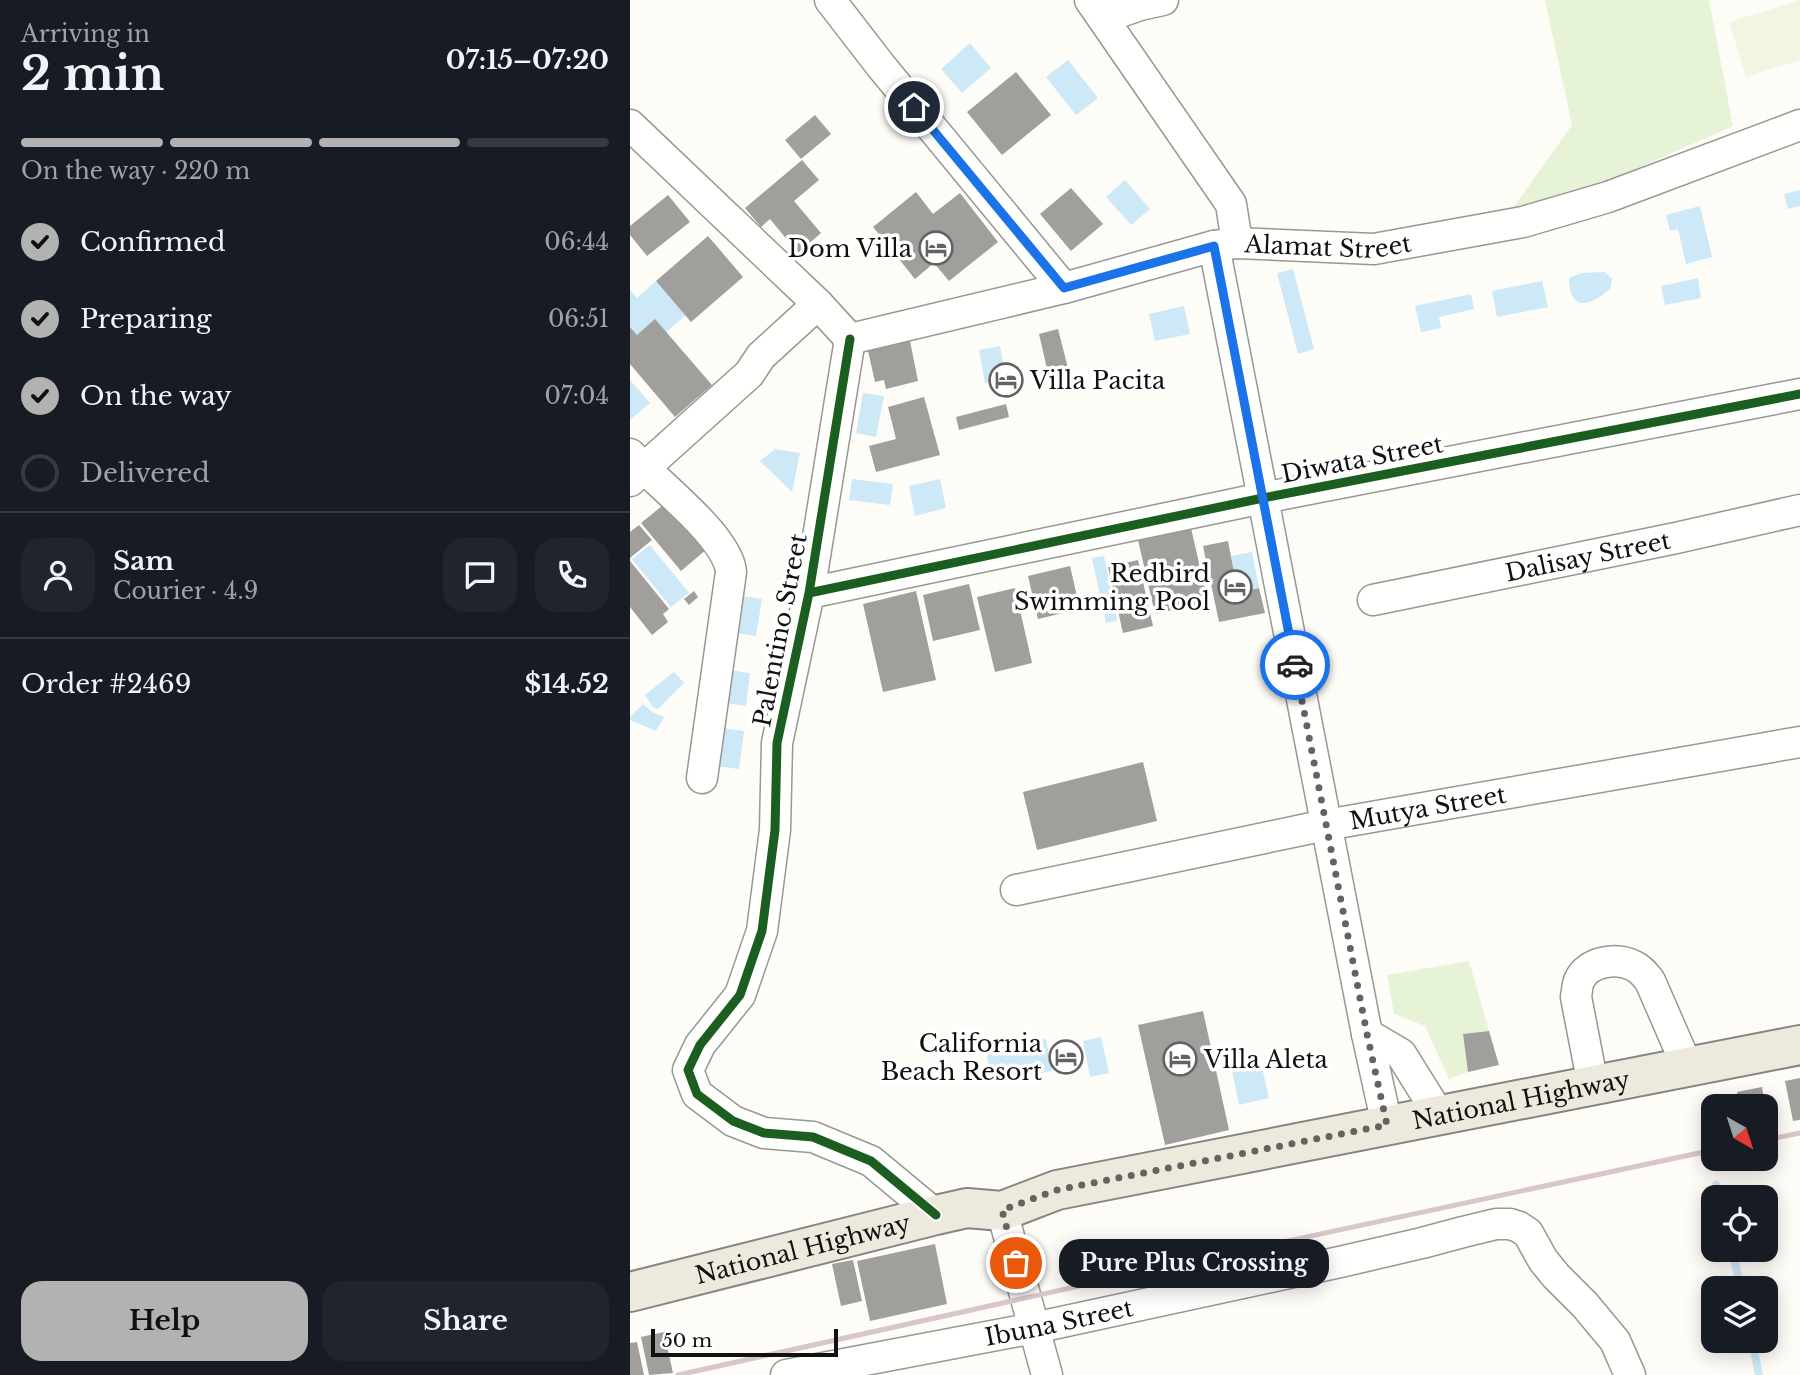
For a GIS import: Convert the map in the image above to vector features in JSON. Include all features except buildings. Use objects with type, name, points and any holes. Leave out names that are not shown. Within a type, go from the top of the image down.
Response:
[{"type":"main road","name":"National Highway","points":[[630,1292],[967,1208],[1002,1210],[1057,1190],[1800,1045]]},
{"type":"street","points":[[830,0],[1064,288]]},
{"type":"street","points":[[1163,0],[1097,9],[1231,204],[1226,244],[1263,498],[1387,1125]]},
{"type":"street","points":[[630,125],[834,321],[761,356],[750,374],[635,469],[669,489],[718,541],[730,563],[731,572],[702,778]]},
{"type":"street","name":"Alamat Street","points":[[834,321],[1064,288],[1226,244],[1374,249],[1523,222],[1608,197],[1800,125]]},
{"type":"street","name":"Palentino Street","points":[[834,321],[809,593],[777,743],[775,830],[762,931],[740,995],[700,1045],[688,1070],[697,1094],[733,1121],[764,1133],[813,1137],[871,1161],[936,1215]]},
{"type":"street","name":"Diwata Street","points":[[809,593],[1263,498],[1800,394]]},
{"type":"street","name":"Dalisay Street","points":[[1373,600],[1800,510]]},
{"type":"street","name":"Mutya Street","points":[[1016,890],[1326,825],[1800,742]]},
{"type":"street","points":[[1594,1085],[1576,998],[1577,983],[1594,965],[1608,962],[1631,964],[1642,971],[1650,981],[1687,1066]]},
{"type":"street","points":[[1367,1034],[1401,1054],[1439,1115]]},
{"type":"street","points":[[1002,1210],[1046,1375]]},
{"type":"street","name":"Ibuna Street","points":[[786,1375],[1034,1328],[1380,1253],[1496,1224],[1510,1224],[1528,1233],[1543,1260],[1615,1341],[1630,1375]]},
{"type":"green space","points":[[1545,0],[1709,0],[1733,126],[1600,185],[1513,208],[1572,125]]},
{"type":"green space","points":[[1800,0],[1800,60],[1746,77],[1729,22]]},
{"type":"green space","points":[[1469,961],[1489,1031],[1463,1034],[1468,1072],[1449,1079],[1425,1026],[1394,1014],[1387,975]]},
{"type":"water","points":[[970,43],[991,68],[962,93],[941,69]]},
{"type":"water","points":[[1068,60],[1098,98],[1076,115],[1046,77]]},
{"type":"water","points":[[1125,180],[1150,209],[1131,225],[1106,197]]},
{"type":"water","points":[[1800,190],[1800,206],[1788,209],[1784,194]]},
{"type":"water","points":[[1700,206],[1712,257],[1686,264],[1678,229],[1670,231],[1666,215]]},
{"type":"water","points":[[1293,269],[1314,349],[1298,354],[1277,273]]},
{"type":"water","points":[[1605,272],[1612,279],[1610,289],[1603,295],[1582,303],[1573,297],[1569,278],[1581,273]]},
{"type":"water","points":[[1698,278],[1701,298],[1665,305],[1661,286]]},
{"type":"water","points":[[656,281],[686,315],[666,332],[637,335],[630,327],[630,290],[637,298]]},
{"type":"water","points":[[1542,281],[1548,307],[1497,317],[1492,291]]},
{"type":"water","points":[[1471,294],[1474,309],[1439,317],[1441,328],[1421,332],[1415,306]]},
{"type":"water","points":[[1184,306],[1190,334],[1155,341],[1149,314]]},
{"type":"water","points":[[1000,346],[1006,379],[985,383],[979,350]]},
{"type":"water","points":[[630,380],[650,403],[630,420]]},
{"type":"water","points":[[863,393],[884,396],[876,437],[856,433]]},
{"type":"water","points":[[775,449],[800,453],[792,492],[760,461]]},
{"type":"water","points":[[852,479],[893,484],[890,505],[849,500]]},
{"type":"water","points":[[940,479],[946,508],[915,516],[909,486]]},
{"type":"water","points":[[650,545],[689,593],[671,607],[632,559]]},
{"type":"water","points":[[1252,552],[1259,588],[1238,593],[1231,556]]},
{"type":"water","points":[[1104,556],[1117,621],[1106,623],[1092,558]]},
{"type":"water","points":[[741,596],[762,599],[756,636],[735,633]]},
{"type":"water","points":[[729,670],[750,673],[746,706],[725,703]]},
{"type":"water","points":[[674,672],[684,683],[658,709],[653,707],[645,695]]},
{"type":"water","points":[[643,704],[664,717],[656,731],[630,720]]},
{"type":"water","points":[[721,728],[744,731],[739,769],[716,766]]},
{"type":"water","points":[[1101,1037],[1109,1073],[1090,1077],[1083,1041]]},
{"type":"water","points":[[1046,1039],[1052,1071],[991,1081],[986,1049]]},
{"type":"water","points":[[1259,1054],[1269,1098],[1239,1105],[1230,1061]]},
{"type":"waterway","points":[[1735,1262],[1738,1276]]},
{"type":"waterway","points":[[1755,1353],[1759,1375]]},
{"type":"railway","points":[[1778,1138],[1800,1133]]},
{"type":"railway","points":[[678,1375],[1701,1153]]},
{"type":"cycle path","points":[[850,339],[809,593],[777,743],[775,830],[762,931],[740,995],[700,1045],[688,1070],[697,1094],[733,1121],[764,1133],[813,1137],[871,1161],[936,1215]]},
{"type":"cycle path","points":[[809,593],[1263,498],[1800,394]]},
{"type":"way so far","points":[[1016,1263],[1002,1210],[1057,1190],[1387,1125],[1295,665]]},
{"type":"place","name":"Dom Villa","points":[[936,248]]},
{"type":"place","name":"Villa Pacita","points":[[1006,380]]},
{"type":"place","name":"Redbird Swimming Pool","points":[[1235,587]]},
{"type":"place","name":"California Beach Resort","points":[[1066,1057]]},
{"type":"place","name":"Villa Aleta","points":[[1180,1059]]},
{"type":"place","name":"Pure Plus Crossing","points":[[1016,1263]]},
{"type":"route","points":[[914,107],[1064,288],[1214,246],[1295,665]]}]
